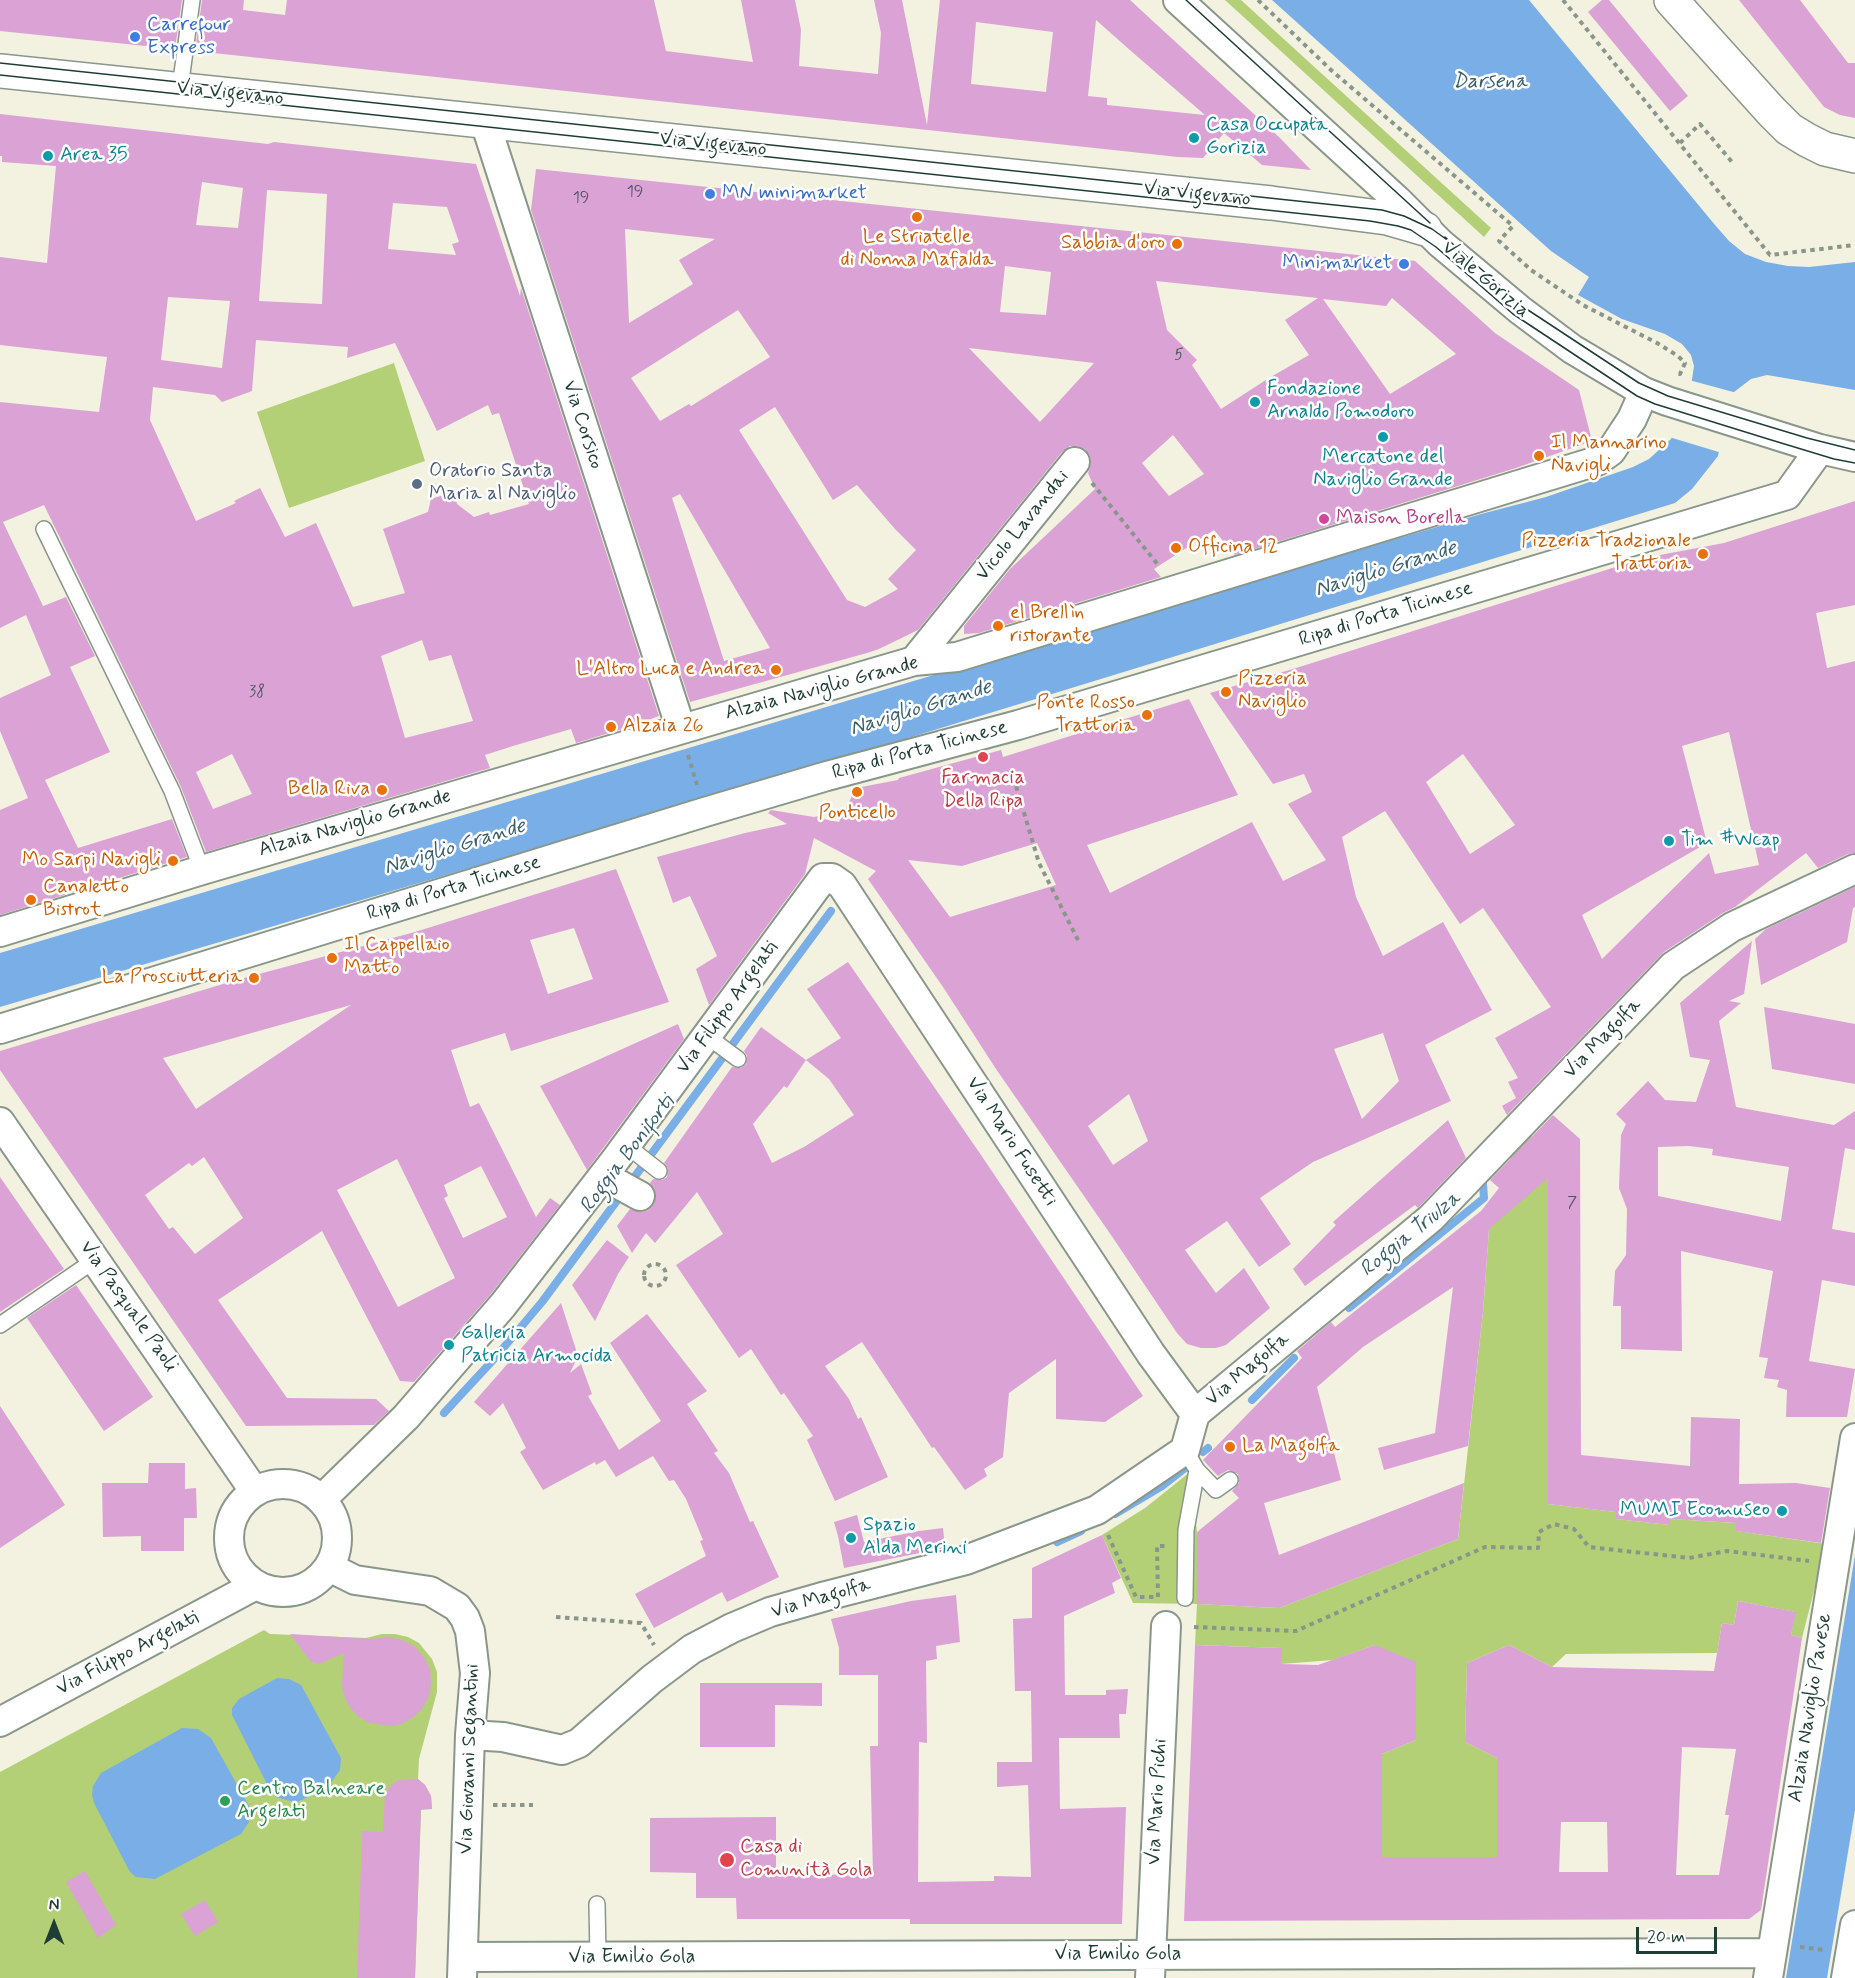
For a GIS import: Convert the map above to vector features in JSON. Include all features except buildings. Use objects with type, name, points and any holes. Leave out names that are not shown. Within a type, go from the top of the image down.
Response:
[{"type":"street","name":"Viale Gorizia","points":[[1178,0],[1397,200],[1425,229],[1520,310],[1572,349],[1655,397],[1821,449],[1855,457]]},
{"type":"street","points":[[1671,0],[1789,129],[1825,149],[1855,156]]},
{"type":"street","name":"Via Vigevano","points":[[0,71],[1270,203],[1387,218],[1425,229]]},
{"type":"street","name":"Via Corsico","points":[[484,122],[681,729]]},
{"type":"street","name":"Alzaia Naviglio Grande","points":[[0,932],[202,870],[914,661],[957,657],[1597,461],[1611,451],[1632,419],[1655,397]]},
{"type":"street","name":"Ripa di Porta Ticinese","points":[[0,1029],[705,812],[827,776],[1018,725],[1787,495],[1821,449]]},
{"type":"street","name":"Vicolo Lavandai","points":[[914,661],[1075,462]]},
{"type":"street","name":"Via Magolfa","points":[[470,1735],[503,1737],[562,1750],[579,1743],[652,1679],[692,1649],[732,1628],[770,1612],[966,1560],[1097,1510],[1191,1460],[1195,1414],[1431,1218],[1673,966],[1732,927],[1855,869]]},
{"type":"street","name":"Via Mario Fusetti","points":[[823,878],[832,879],[842,885],[1151,1354],[1195,1414]]},
{"type":"street","name":"Via Filippo Argelati","points":[[321,1500],[406,1417],[503,1305],[631,1149],[712,1040],[823,878]]},
{"type":"street","name":"Via Pasquale Paoli","points":[[0,1122],[255,1492]]},
{"type":"street","points":[[609,1179],[640,1197]]},
{"type":"street","name":"Alzaia Naviglio Pavese","points":[[1770,1966],[1855,1438]]},
{"type":"street","points":[[273,1485],[291,1485],[309,1491],[321,1500],[332,1515],[336,1528],[337,1549],[329,1567],[315,1582],[297,1591],[276,1592],[256,1585],[246,1577],[237,1567],[229,1542],[230,1529],[237,1510],[245,1500],[255,1492],[273,1485]]},
{"type":"street","name":"Via Giovanni Segantini","points":[[329,1567],[355,1580],[430,1591],[457,1607],[470,1631],[475,1673],[470,1735],[463,1968]]},
{"type":"street","name":"Via Filippo Argelati","points":[[0,1722],[256,1585]]},
{"type":"street","name":"Via Mario Pichi","points":[[1151,1967],[1166,1626]]},
{"type":"street","points":[[1846,1961],[1855,1924]]},
{"type":"street","name":"Via Emilio Gola","points":[[463,1968],[598,1958],[1151,1967],[1770,1966]]},
{"type":"lane","points":[[180,88],[192,0]]},
{"type":"lane","points":[[44,529],[172,791],[202,870]]},
{"type":"lane","points":[[712,1040],[738,1059]]},
{"type":"lane","points":[[631,1149],[659,1171]]},
{"type":"lane","points":[[0,1325],[95,1260]]},
{"type":"lane","points":[[1191,1460],[1216,1490],[1230,1480]]},
{"type":"lane","points":[[1185,1598],[1186,1530],[1191,1460]]},
{"type":"lane","points":[[597,1904],[598,1958]]},
{"type":"path","points":[[1257,0],[1331,70],[1513,226],[1499,241],[1531,270],[1583,304],[1678,356],[1685,363],[1680,374]]},
{"type":"path","points":[[1563,0],[1770,255],[1855,244]]},
{"type":"path","points":[[1680,143],[1700,124],[1732,162]]},
{"type":"path","name":"Vicolo Lavandai","points":[[1075,462],[1178,590]]},
{"type":"path","points":[[690,763],[696,781]]},
{"type":"path","name":"Ripa di Porta Ticinese","points":[[1011,769],[1039,863],[1079,942]]},
{"type":"path","points":[[653,1264],[662,1266],[666,1275],[664,1282],[660,1286],[650,1286],[643,1277],[645,1269],[653,1264]]},
{"type":"path","points":[[1097,1510],[1136,1597],[1157,1597]]},
{"type":"path","points":[[1166,1626],[1296,1631],[1485,1547],[1538,1548],[1539,1532],[1554,1524],[1574,1529],[1589,1546],[1689,1558],[1727,1551],[1810,1561]]},
{"type":"path","points":[[556,1617],[640,1623],[656,1647]]},
{"type":"path","points":[[486,1805],[533,1805]]},
{"type":"path","points":[[1799,1947],[1846,1961]]},
{"type":"green space","points":[[1225,0],[1241,0],[1491,228],[1484,237]]},
{"type":"green space","points":[[394,363],[425,461],[289,508],[257,412]]},
{"type":"green space","points":[[1529,1134],[1548,1152],[1548,1504],[1616,1512],[1616,1519],[1670,1525],[1670,1519],[1736,1523],[1737,1531],[1826,1544],[1802,1638],[1791,1635],[1795,1612],[1738,1601],[1734,1625],[1722,1623],[1717,1653],[1566,1654],[1552,1667],[1509,1645],[1467,1663],[1465,1742],[1497,1758],[1497,1857],[1382,1857],[1382,1754],[1416,1740],[1375,1645],[1333,1660],[1281,1664],[1281,1648],[1195,1645],[1197,1604],[1279,1608],[1458,1539],[1483,1312],[1489,1229],[1523,1170],[1509,1157]]},
{"type":"green space","points":[[1190,1472],[1197,1532],[1197,1604],[1133,1603],[1102,1535],[1145,1508]]},
{"type":"green space","name":"Centro Balneare Argelati","points":[[264,1630],[270,1634],[366,1638],[395,1634],[419,1643],[432,1659],[437,1672],[437,1692],[419,1759],[418,1779],[425,1785],[431,1796],[432,1809],[421,1810],[415,1978],[0,1978],[0,1772]]},
{"type":"water","points":[[1272,0],[1529,0],[1715,225],[1745,254],[1766,262],[1788,266],[1809,267],[1855,262],[1855,390],[1767,375],[1751,379],[1734,392],[1731,398],[1718,456],[1692,489],[1675,503],[879,747],[0,1007],[0,953],[974,663],[1546,497],[1633,467],[1649,459],[1671,439],[1691,386],[1694,366],[1691,355],[1682,344],[1665,334],[1622,319],[1578,295],[1589,277],[1551,251]]},
{"type":"water","points":[[1855,1555],[1855,1810],[1827,1978],[1786,1978]]},
{"type":"water","points":[[277,1678],[289,1679],[301,1685],[341,1758],[340,1770],[329,1785],[294,1802],[276,1797],[270,1790],[232,1715],[232,1708],[239,1699]]},
{"type":"water","points":[[182,1728],[198,1729],[211,1738],[249,1806],[249,1822],[241,1834],[155,1879],[136,1877],[130,1872],[94,1803],[93,1786],[101,1773]]},
{"type":"pier","points":[[1689,380],[1737,393],[1722,453],[1669,437]]},
{"type":"waterway","name":"Roggia Boniforti","points":[[444,1413],[542,1302],[831,911]]},
{"type":"waterway","name":"Roggia Triulza","points":[[1349,1308],[1484,1198],[1483,1184]]},
{"type":"waterway","name":"Roggia Triulza","points":[[1252,1400],[1294,1358]]},
{"type":"waterway","name":"Roggia Triulza","points":[[1203,1452],[1208,1448]]},
{"type":"waterway","name":"Roggia Triulza","points":[[1115,1514],[1162,1486],[1185,1468]]},
{"type":"waterway","name":"Roggia Triulza","points":[[1057,1542],[1081,1531]]},
{"type":"tram line","points":[[1186,0],[1430,223]]},
{"type":"tram line","points":[[0,63],[1382,210],[1404,216],[1432,229],[1450,242]]},
{"type":"tram line","points":[[0,75],[1370,221],[1398,226],[1411,230],[1436,247],[1513,314],[1637,396],[1655,404],[1768,439],[1855,463]]},
{"type":"tram line","points":[[1445,237],[1525,308],[1639,383],[1668,396],[1855,450]]},
{"type":"place","name":"Carrefour Express","points":[[135,37]]},
{"type":"place","name":"Casa Occupata Gorizia","points":[[1194,138]]},
{"type":"place","name":"Area 35","points":[[48,156]]},
{"type":"place","name":"MN minimarket","points":[[710,194]]},
{"type":"place","name":"Le Striatelle di Nonna Mafalda","points":[[917,217]]},
{"type":"place","name":"Sabbia d'oro","points":[[1177,244]]},
{"type":"place","name":"Minimarket","points":[[1404,264]]},
{"type":"place","name":"Fondazione Arnaldo Pomodoro","points":[[1255,402]]},
{"type":"place","name":"Mercatone del Naviglio Grande","points":[[1383,437]]},
{"type":"place","name":"Il Mannarino Navigli","points":[[1539,456]]},
{"type":"place","name":"Oratorio Santa Maria al Naviglio","points":[[417,484]]},
{"type":"place","name":"Maison Borella","points":[[1324,519]]},
{"type":"place","name":"Officina 12","points":[[1176,548]]},
{"type":"place","name":"Pizzeria Tradzionale Trattoria","points":[[1703,554]]},
{"type":"place","name":"el Brellìn ristorante","points":[[998,626]]},
{"type":"place","name":"L'Altro Luca e Andrea","points":[[776,670]]},
{"type":"place","name":"Pizzeria Naviglio","points":[[1226,692]]},
{"type":"place","name":"Ponte Rosso Trattoria","points":[[1147,715]]},
{"type":"place","name":"Alzaia 26","points":[[611,727]]},
{"type":"place","name":"Farmacia Della Ripa","points":[[983,757]]},
{"type":"place","name":"Bella Riva","points":[[382,790]]},
{"type":"place","name":"Ponticello","points":[[857,792]]},
{"type":"place","name":"Tim #Wcap","points":[[1669,841]]},
{"type":"place","name":"Mo Sarpi Navigli","points":[[173,861]]},
{"type":"place","name":"Canaletto Bistrot","points":[[31,900]]},
{"type":"place","name":"Il Cappellaio Matto","points":[[332,958]]},
{"type":"place","name":"La Prosciutteria","points":[[254,978]]},
{"type":"place","name":"Galleria Patricia Armocida","points":[[449,1345]]},
{"type":"place","name":"La Magolfa","points":[[1230,1447]]},
{"type":"place","name":"MUMI Ecomuseo","points":[[1782,1511]]},
{"type":"place","name":"Spazio Alda Merini","points":[[851,1538]]},
{"type":"place","name":"Centro Balneare Argelati","points":[[225,1801]]},
{"type":"place","name":"Casa di Comunità Gola","points":[[727,1860]]},
{"type":"water label","name":"Darsena","points":[[1490,83]]},
{"type":"water label","name":"Naviglio Grande","points":[[1386,570]]},
{"type":"water label","name":"Naviglio Grande","points":[[921,709]]},
{"type":"water label","name":"Naviglio Grande","points":[[455,848]]}]
